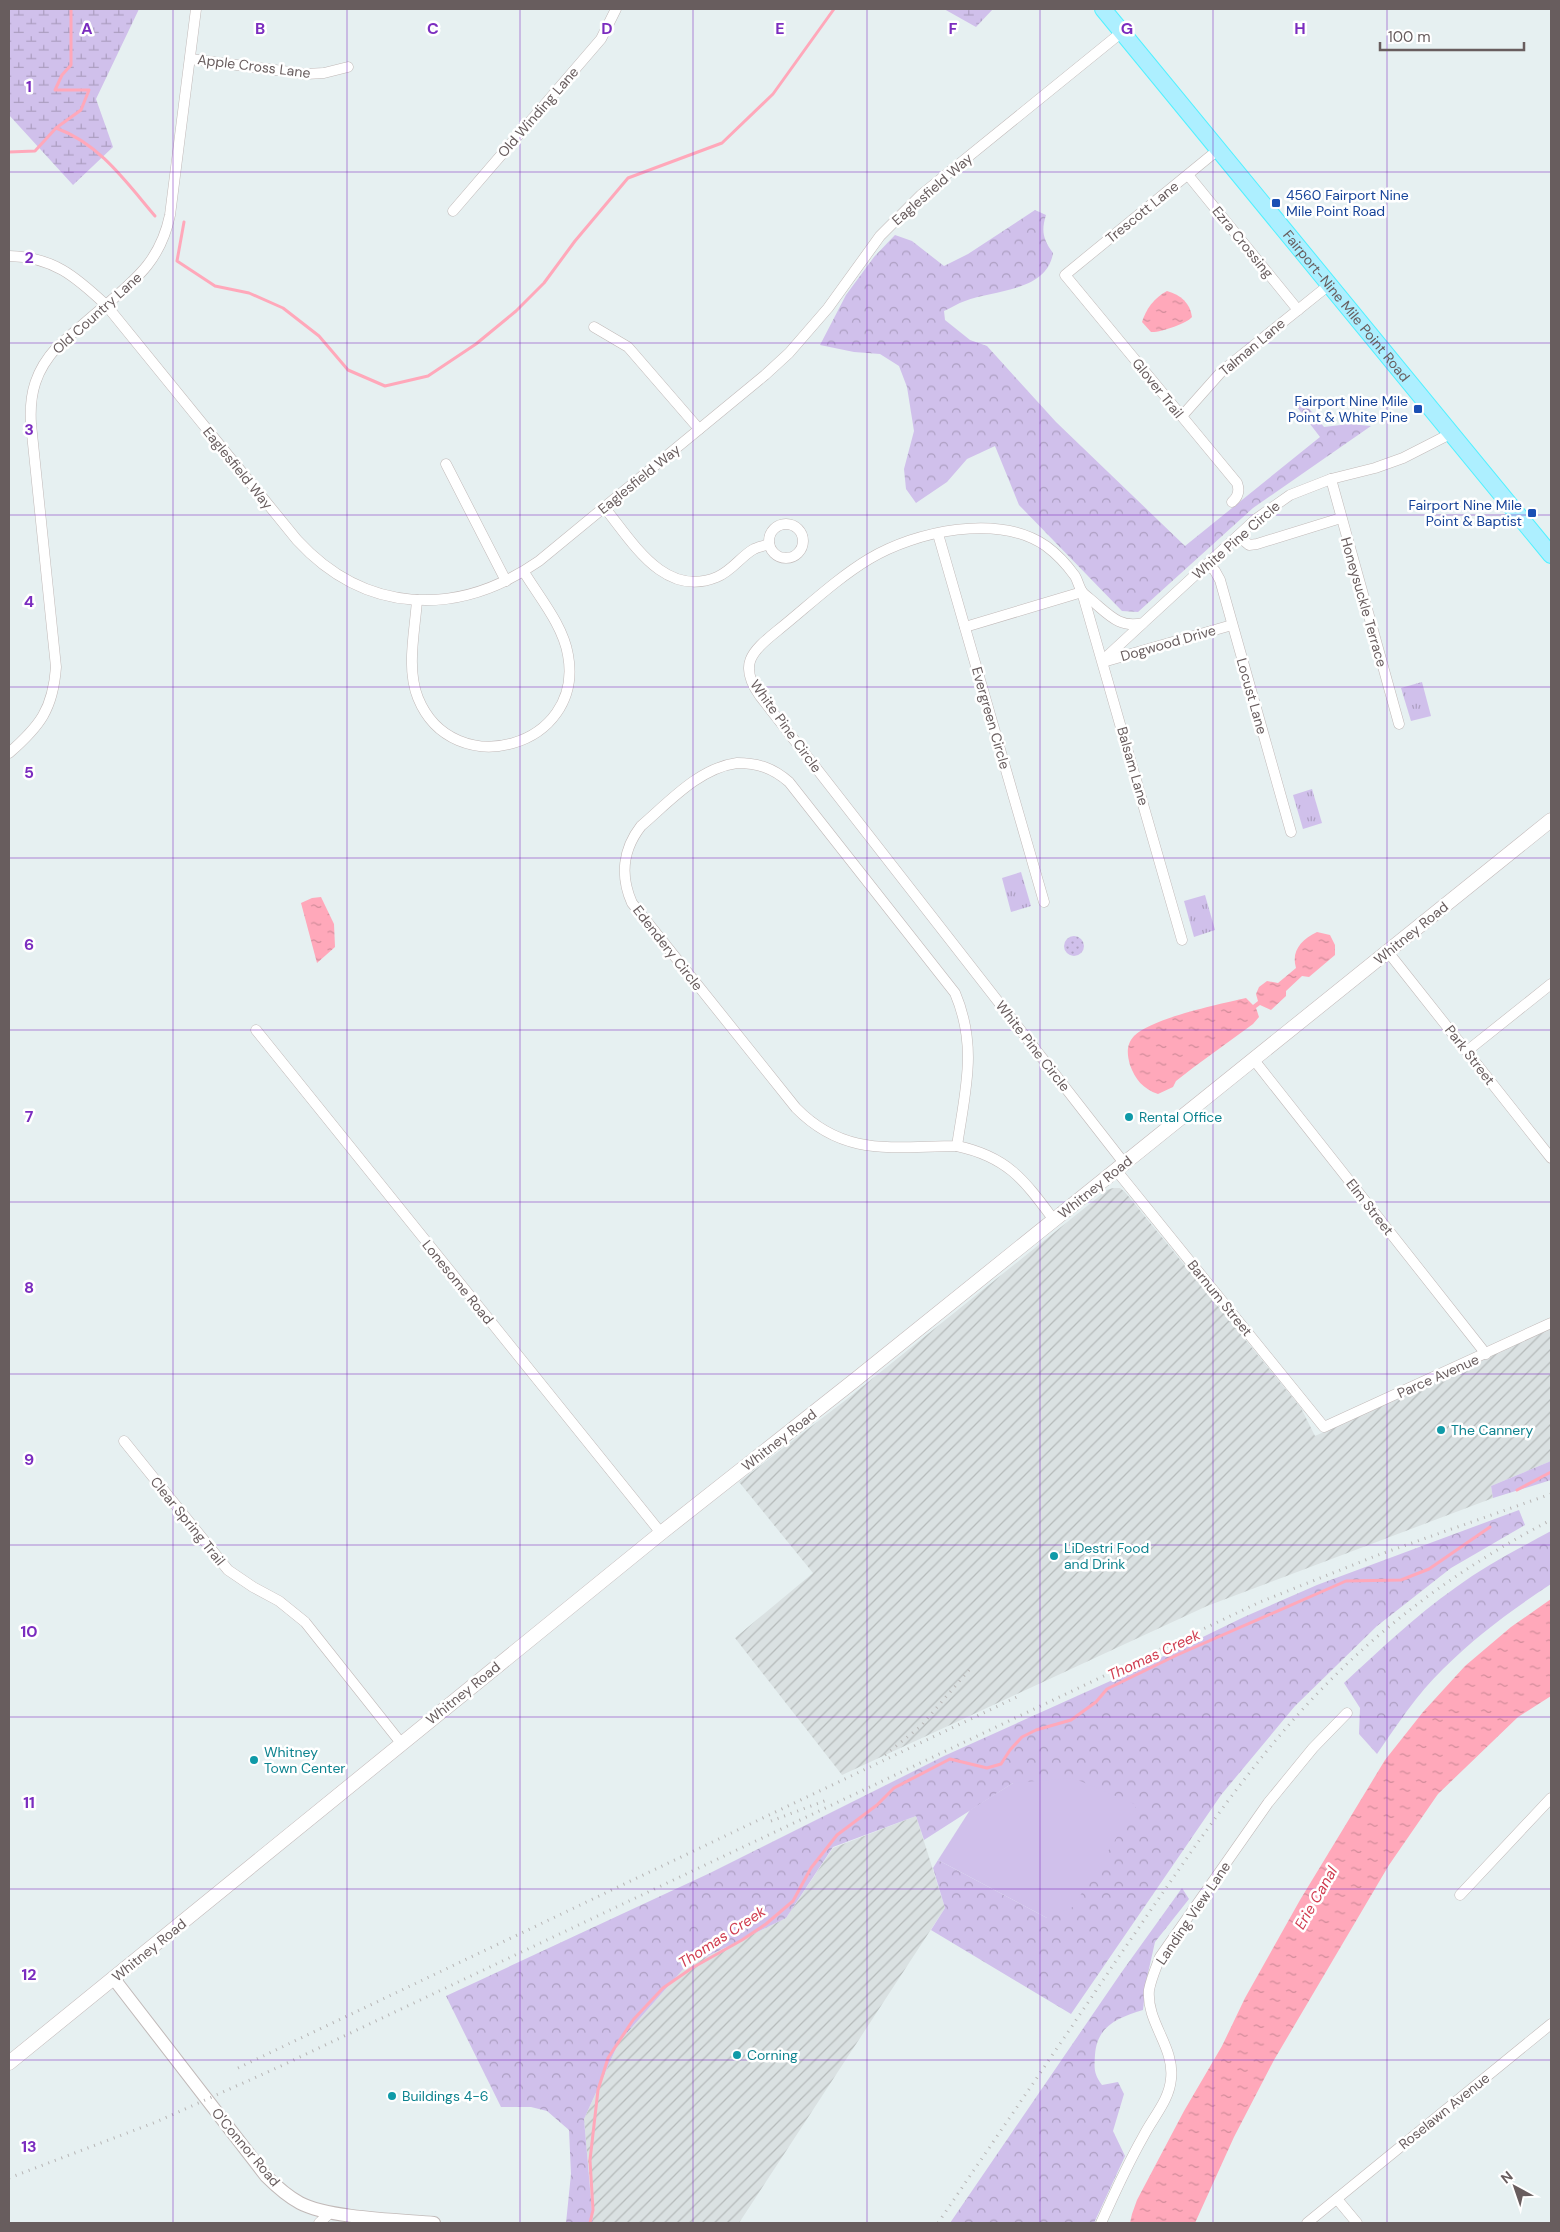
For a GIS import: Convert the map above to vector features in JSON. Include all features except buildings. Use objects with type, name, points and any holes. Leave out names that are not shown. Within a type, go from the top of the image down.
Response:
[{"type":"main road","name":"Fairport-Nine Mile Point Road","points":[[1103,9],[1551,555]]},
{"type":"main road","name":"Whitney Road","points":[[9,2063],[661,1533],[1254,1060],[1551,820]]},
{"type":"street","name":"Old Country Lane","points":[[9,753],[24,740],[43,718],[53,694],[56,667],[31,424],[30,405],[32,389],[47,358],[57,347],[143,272],[158,252],[170,215],[196,9]]},
{"type":"street","name":"Old Winding Lane","points":[[453,211],[600,39],[616,9]]},
{"type":"street","name":"Eaglesfield Way","points":[[9,256],[30,258],[53,264],[76,278],[106,305],[309,554],[338,576],[357,585],[394,597],[417,600],[457,598],[506,581],[524,572],[765,375],[789,353],[828,308],[894,220],[921,195],[1122,32]]},
{"type":"street","name":"Apple Cross Lane","points":[[190,59],[306,74],[324,73],[348,67]]},
{"type":"street","name":"Trescott Lane","points":[[1065,275],[1219,149]]},
{"type":"street","name":"Ezra Crossing","points":[[1188,174],[1298,310]]},
{"type":"street","name":"Glover Trail","points":[[1065,275],[1237,483],[1238,495],[1232,502]]},
{"type":"street","name":"Talman Lane","points":[[1182,416],[1222,371],[1329,284]]},
{"type":"street","points":[[594,327],[628,347],[699,429]]},
{"type":"street","name":"White Pine Circle","points":[[1103,661],[1274,505],[1290,495],[1331,479],[1376,468],[1404,458],[1452,433]]},
{"type":"street","points":[[446,464],[506,581]]},
{"type":"street","name":"Honeysuckle Terrace","points":[[1331,479],[1399,724]]},
{"type":"street","points":[[604,507],[656,568],[668,576],[685,582],[698,582],[718,577],[753,550],[769,544]]},
{"type":"street","points":[[1238,536],[1250,545],[1257,544],[1341,518]]},
{"type":"street","name":"White Pine Circle","points":[[1120,1166],[760,696],[749,679],[748,669],[749,660],[757,648],[851,572],[888,550],[956,530],[983,528],[1010,532],[1036,540],[1052,551],[1065,564],[1076,577],[1082,592],[1114,620],[1129,625],[1143,623]]},
{"type":"street","name":"Evergreen Circle","points":[[938,534],[1044,902]]},
{"type":"street","name":"Locust Lane","points":[[1208,564],[1216,571],[1220,580],[1291,832]]},
{"type":"street","points":[[417,600],[412,673],[415,688],[423,708],[439,727],[454,738],[483,747],[505,746],[531,736],[551,720],[564,698],[569,678],[568,655],[562,635],[524,572]]},
{"type":"street","points":[[965,627],[1082,592]]},
{"type":"street","name":"Balsam Lane","points":[[1082,592],[1182,940]]},
{"type":"street","name":"Dogwood Drive","points":[[1103,661],[1232,625]]},
{"type":"street","name":"Edendery Circle","points":[[957,1146],[969,1061],[969,1044],[964,1016],[955,994],[789,782],[780,774],[759,764],[747,763],[726,764],[704,774],[641,826],[630,844],[625,861],[625,884],[632,903],[806,1118],[836,1138],[860,1145],[875,1147],[957,1146],[985,1154],[1008,1166],[1026,1184],[1054,1220]]},
{"type":"street","name":"Park Street","points":[[1388,952],[1550,1155]]},
{"type":"street","points":[[1467,1051],[1551,984]]},
{"type":"street","name":"Lonesome Road","points":[[256,1030],[661,1533]]},
{"type":"street","name":"Elm Street","points":[[1254,1060],[1486,1354]]},
{"type":"street","name":"Barnum Street","points":[[1120,1166],[1324,1427]]},
{"type":"street","name":"Parce Avenue","points":[[1324,1427],[1551,1323]]},
{"type":"street","name":"Clear Spring Trail","points":[[124,1441],[228,1570],[253,1587],[279,1601],[305,1622],[401,1743]]},
{"type":"street","name":"Landing View Lane","points":[[1101,2223],[1143,2135],[1169,2091],[1171,2072],[1169,2052],[1153,2016],[1149,1992],[1160,1957],[1268,1803],[1313,1748],[1347,1713]]},
{"type":"street","points":[[1460,1895],[1551,1798]]},
{"type":"street","name":"O'Connor Road","points":[[114,1979],[266,2176],[279,2189],[300,2203],[331,2212],[434,2223]]},
{"type":"street","name":"Roselawn Avenue","points":[[1307,2223],[1551,2024]]},
{"type":"street","points":[[1337,2199],[1357,2223]]},
{"type":"street","points":[[319,2223],[331,2212]]},
{"type":"shaded area","points":[[1120,1188],[1125,1192],[1301,1408],[1315,1436],[1551,1328],[1551,1461],[1491,1486],[1493,1498],[1207,1606],[842,1775],[735,1638],[813,1573],[739,1482],[847,1399],[1107,1190]]},
{"type":"shaded area","points":[[916,1816],[945,1908],[739,2223],[593,2223],[584,2119],[619,2042],[685,1967],[786,1918],[833,1848]]},
{"type":"green space","points":[[9,9],[139,9],[96,99],[113,147],[73,185],[9,115]]},
{"type":"green space","points":[[944,9],[993,9],[976,27]]},
{"type":"green space","points":[[1035,210],[1046,215],[1044,235],[1053,253],[1049,266],[1041,275],[1030,282],[965,301],[944,311],[945,320],[970,340],[987,346],[1056,422],[1185,546],[1320,437],[1294,403],[1300,397],[1324,427],[1349,424],[1371,426],[1253,508],[1138,612],[1122,611],[1019,505],[995,446],[967,459],[947,482],[916,503],[906,489],[904,469],[914,431],[907,387],[899,366],[880,354],[854,352],[820,345],[846,295],[874,257],[895,235],[912,241],[944,266],[968,254]]},
{"type":"green space","points":[[1422,682],[1431,716],[1411,721],[1401,688]]},
{"type":"green space","points":[[1312,789],[1322,823],[1303,829],[1293,795]]},
{"type":"green space","points":[[1021,872],[1031,906],[1011,912],[1002,878]]},
{"type":"green space","points":[[1205,895],[1215,930],[1194,937],[1184,901]]},
{"type":"green space","points":[[1074,936],[1081,939],[1084,946],[1081,953],[1074,956],[1067,953],[1064,946],[1067,939]]},
{"type":"green space","points":[[1551,1461],[1551,1480],[1493,1498],[1491,1486]]},
{"type":"green space","points":[[1519,1510],[1525,1525],[1451,1568],[1377,1626],[1295,1706],[1221,1795],[1071,2014],[931,1930],[945,1908],[933,1868],[938,1860],[1047,1918],[1013,1783],[924,1840],[916,1816],[833,1847],[786,1918],[685,1967],[619,2042],[584,2119],[593,2223],[566,2223],[571,2174],[569,2130],[547,2111],[531,2107],[501,2107],[446,1996],[710,1873],[944,1756],[1137,1669],[1244,1617],[1317,1585]]},
{"type":"green space","points":[[1551,1531],[1551,1584],[1468,1645],[1443,1669],[1416,1699],[1377,1754],[1359,1734],[1360,1708],[1344,1683],[1440,1599],[1490,1565]]},
{"type":"green space","points":[[1073,1778],[1137,1805],[1073,1907],[1047,1918],[938,1860],[970,1810],[1013,1783]]},
{"type":"green space","points":[[1182,1888],[1189,1899],[1155,1942],[1146,1982],[1143,2010],[1125,2016],[1110,2025],[1104,2030],[1097,2045],[1095,2071],[1097,2078],[1102,2085],[1118,2082],[1124,2094],[1113,2131],[1125,2156],[1094,2223],[950,2223],[1121,1973]]},
{"type":"water","points":[[1167,291],[1184,300],[1192,317],[1173,327],[1151,332],[1142,322],[1154,300]]},
{"type":"water","points":[[321,897],[334,924],[335,947],[317,963],[301,903],[312,898]]},
{"type":"water","points":[[1317,932],[1330,935],[1335,945],[1335,955],[1309,977],[1302,976],[1286,991],[1286,996],[1271,1010],[1260,1005],[1256,1008],[1259,1017],[1253,1024],[1176,1081],[1173,1087],[1158,1094],[1140,1083],[1132,1070],[1128,1057],[1128,1046],[1134,1036],[1155,1023],[1204,1008],[1246,998],[1253,1005],[1258,1001],[1256,994],[1259,987],[1267,981],[1278,983],[1296,968],[1296,951],[1302,942]]},
{"type":"water","name":"Erie Canal","points":[[1551,1599],[1551,1696],[1518,1717],[1438,1794],[1389,1865],[1274,2060],[1234,2137],[1195,2223],[1130,2223],[1137,2200],[1184,2111],[1222,2046],[1245,1998],[1300,1900],[1385,1760],[1423,1712],[1465,1666],[1511,1627]]},
{"type":"waterway","points":[[9,152],[35,151],[56,128],[81,110],[89,90],[55,90],[62,75],[71,65],[71,9]]},
{"type":"waterway","points":[[184,222],[177,261],[215,286],[249,293],[283,308],[319,336],[348,370],[385,386],[428,376],[476,344],[516,311],[544,283],[575,241],[628,178],[722,143],[773,94],[834,9]]},
{"type":"waterway","points":[[56,128],[72,135],[99,154],[123,177],[155,216]]},
{"type":"waterway","name":"Thomas Creek","points":[[1517,1490],[1551,1472]]},
{"type":"waterway","name":"Thomas Creek","points":[[590,2223],[593,2210],[590,2160],[598,2090],[608,2058],[633,2020],[663,1988],[692,1968],[766,1924],[793,1901],[811,1868],[837,1835],[877,1805],[894,1788],[950,1759],[987,1768],[1001,1764],[1022,1737],[1036,1730],[1071,1720],[1096,1702],[1107,1689],[1177,1655],[1346,1581],[1401,1580],[1429,1569],[1490,1527]]},
{"type":"railway","points":[[9,2178],[156,2122],[281,2066],[1260,1602],[1378,1555],[1551,1494]]},
{"type":"railway","points":[[938,2223],[1214,1820],[1238,1787],[1289,1725],[1342,1669],[1426,1597],[1487,1556],[1551,1520]]},
{"type":"railway","points":[[885,1755],[921,1726],[969,1670]]},
{"type":"railway","points":[[238,2068],[1019,1696]]},
{"type":"railway","points":[[771,1821],[827,1800]]},
{"type":"place","name":"4560 Fairport Nine Mile Point Road","points":[[1276,203]]},
{"type":"place","name":"Fairport Nine Mile Point & White Pine","points":[[1418,409]]},
{"type":"place","name":"Fairport Nine Mile Point & Baptist","points":[[1532,513]]},
{"type":"place","name":"Rental Office","points":[[1129,1117]]},
{"type":"place","name":"The Cannery","points":[[1441,1430]]},
{"type":"place","name":"LiDestri Food and Drink","points":[[1054,1556]]},
{"type":"place","name":"Whitney Town Center","points":[[254,1760]]},
{"type":"place","name":"Corning","points":[[737,2055]]},
{"type":"place","name":"Buildings 4-6","points":[[392,2096]]}]
